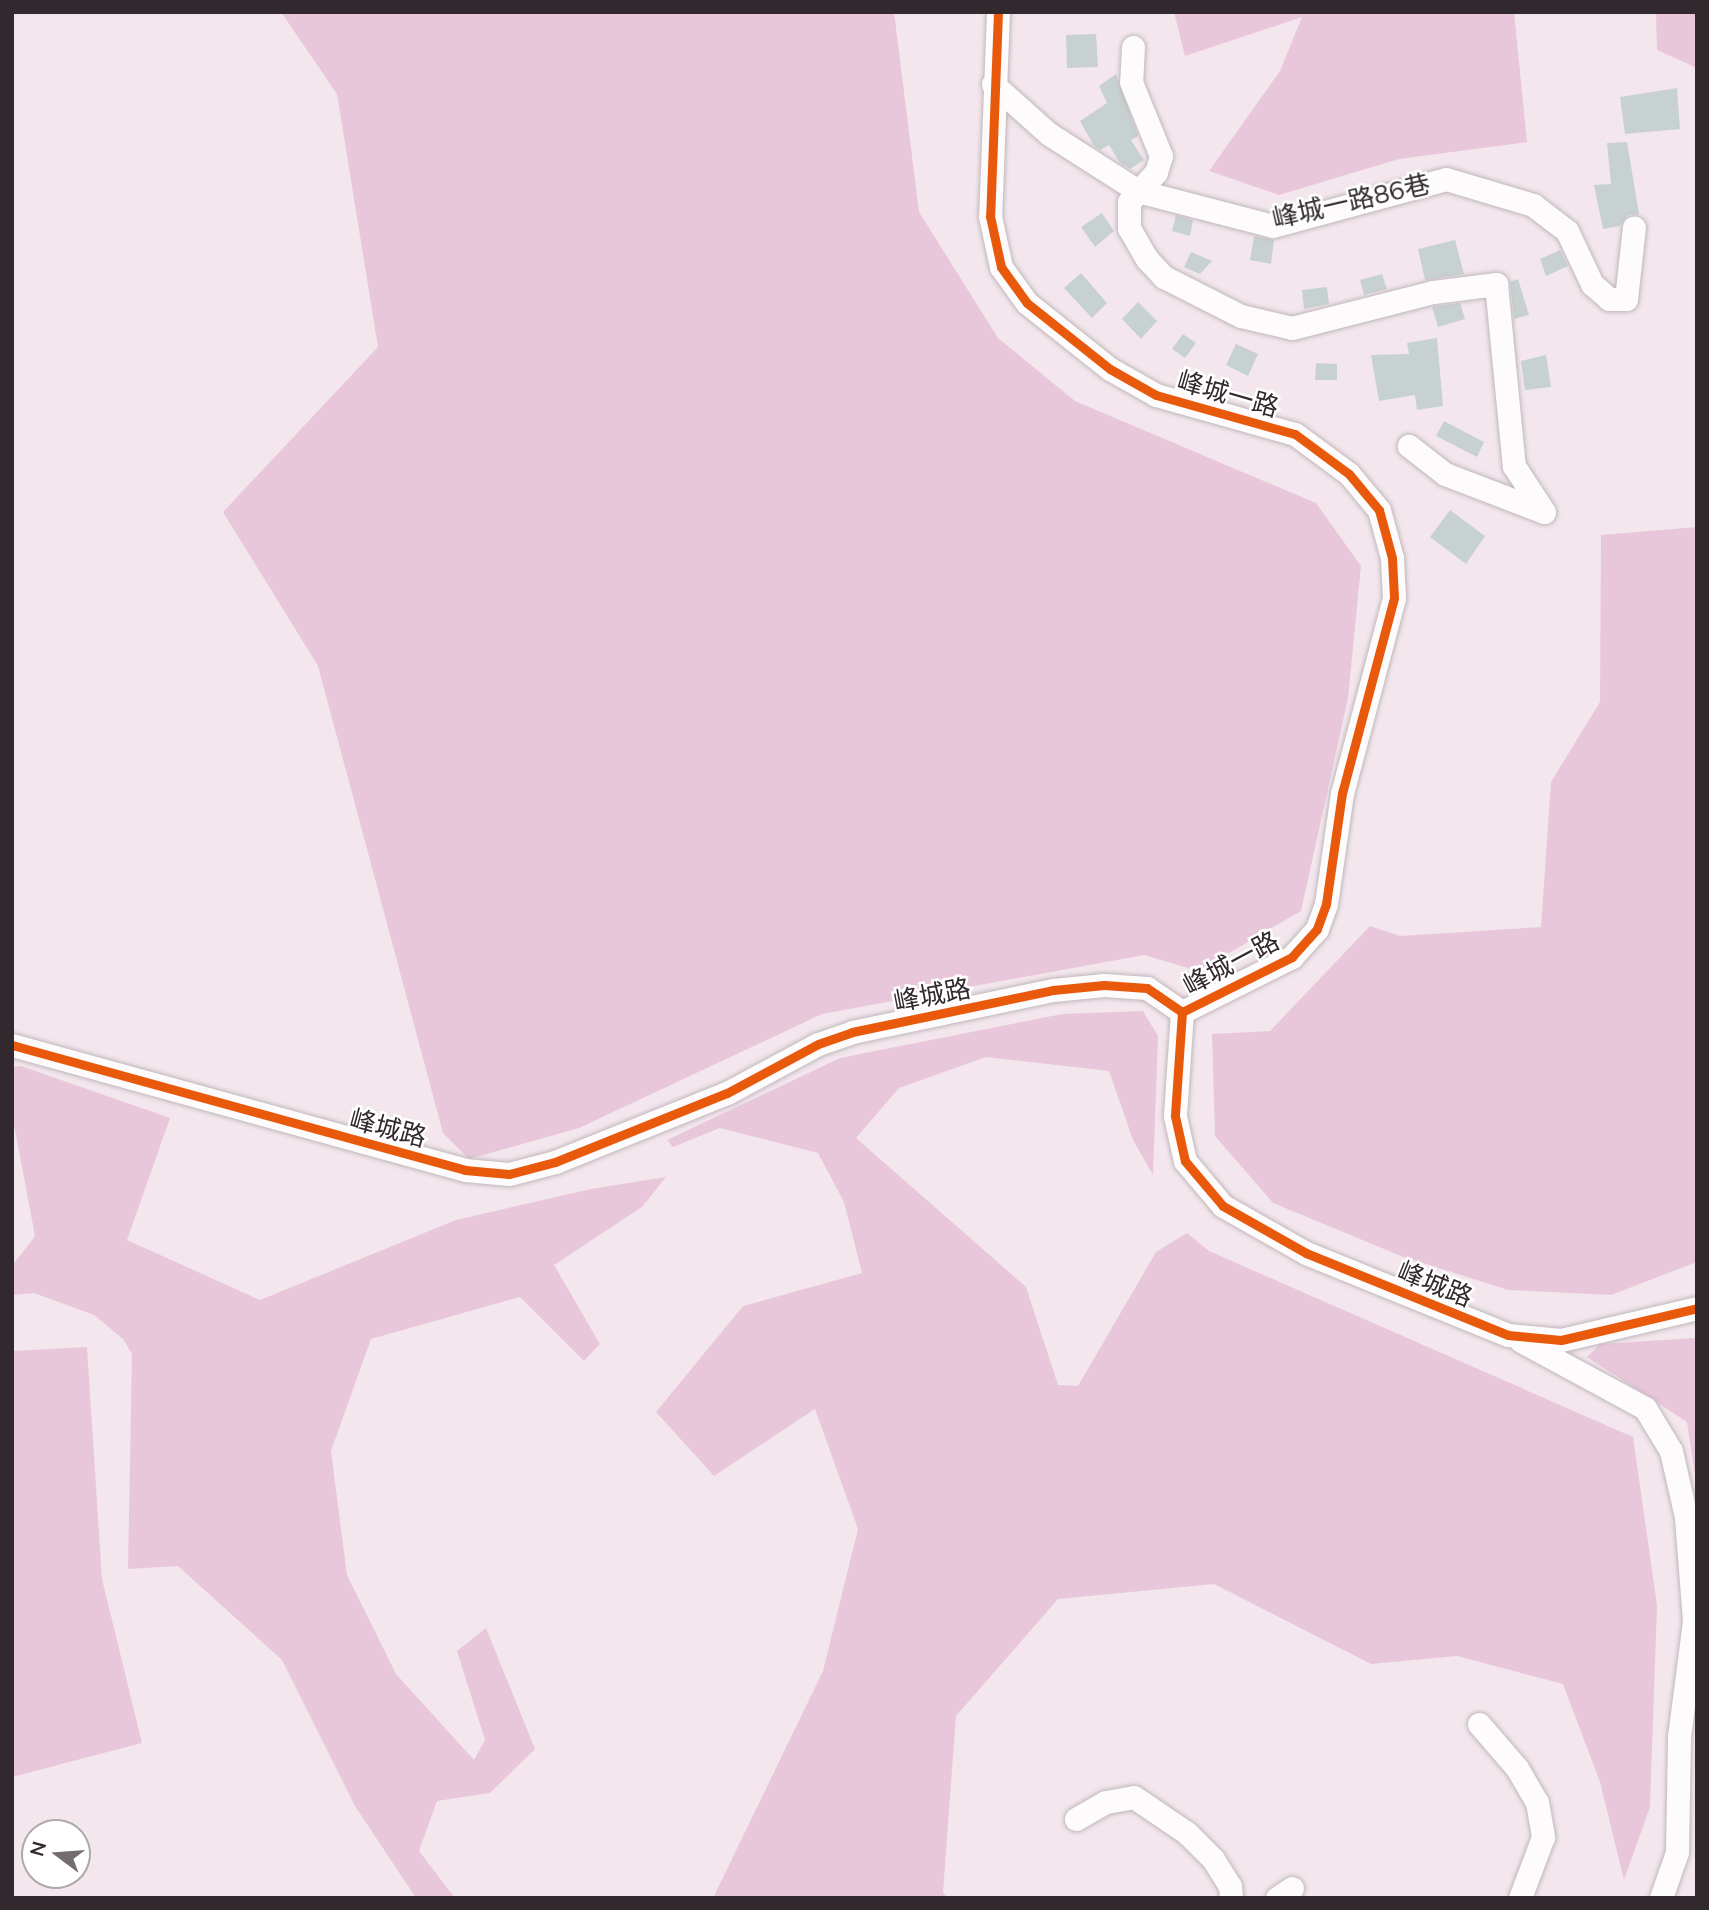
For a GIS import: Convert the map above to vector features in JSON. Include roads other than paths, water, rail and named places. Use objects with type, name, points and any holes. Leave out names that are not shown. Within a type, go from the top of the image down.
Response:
[{"type":"street","name":"峰城一路","points":[[998,12],[993,84],[990,216],[1001,267],[1027,303],[1110,369],[1156,395],[1294,434],[1349,474],[1379,510],[1392,558],[1394,598],[1342,793],[1326,904],[1317,929],[1292,957],[1182,1013]]},
{"type":"street","points":[[1133,47],[1131,82],[1161,156],[1156,172],[1129,202],[1129,228],[1147,260],[1164,277],[1241,316],[1292,328],[1433,292],[1496,284],[1514,466],[1544,512],[1445,474],[1409,446]]},
{"type":"street","name":"峰城一路86巷","points":[[993,84],[1049,134],[1138,191],[1273,226],[1446,179],[1533,205],[1567,231],[1592,284],[1609,299],[1626,299],[1634,228]]},
{"type":"street","name":"峰城路","points":[[12,1045],[465,1170],[509,1174],[568,1157],[727,1093],[818,1044],[852,1032],[1053,990],[1104,985],[1147,988],[1182,1013],[1175,1116],[1185,1160],[1223,1206],[1306,1253],[1508,1335],[1561,1340],[1697,1308]]},
{"type":"street","points":[[1508,1335],[1645,1408],[1671,1451],[1686,1517],[1694,1621],[1679,1737],[1677,1852],[1661,1898]]},
{"type":"street","points":[[1479,1724],[1517,1768],[1537,1802],[1544,1838],[1520,1898]]},
{"type":"street","points":[[1076,1819],[1106,1802],[1134,1797],[1187,1833],[1204,1850],[1230,1886],[1231,1898]]}]
